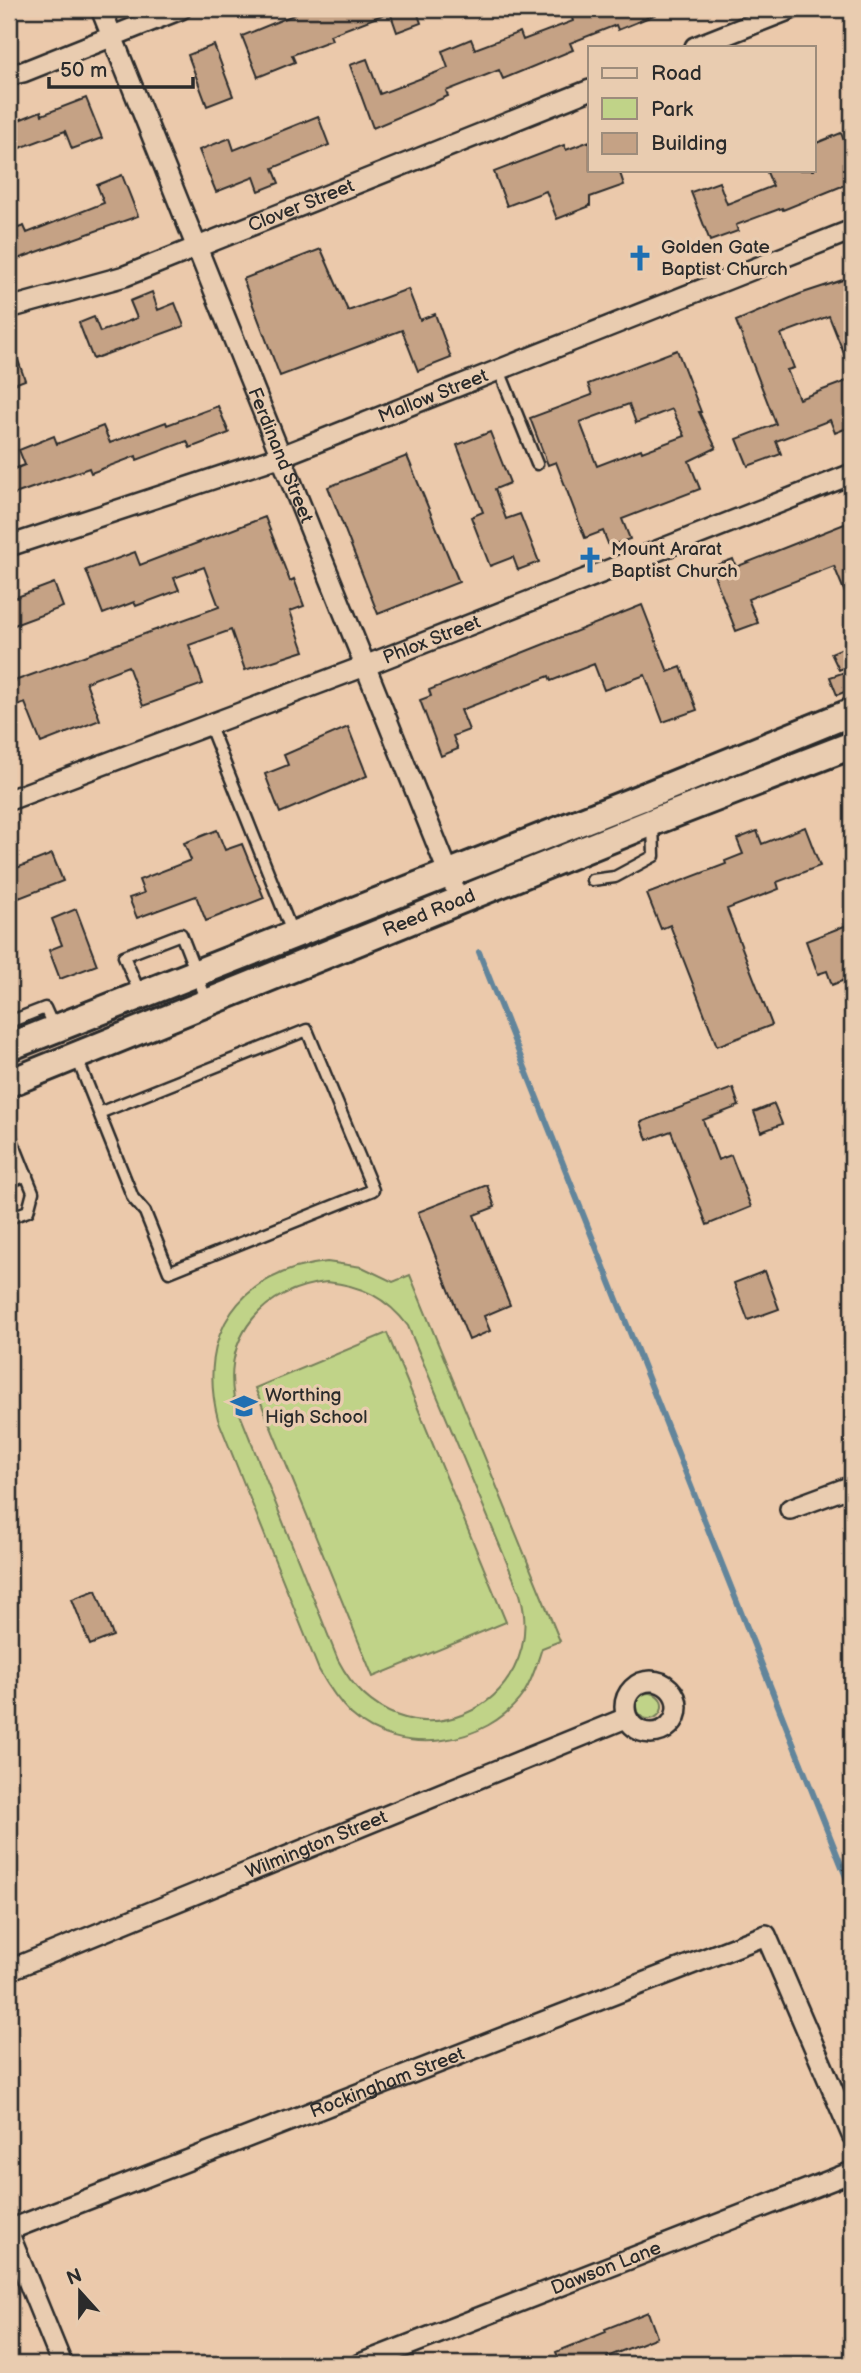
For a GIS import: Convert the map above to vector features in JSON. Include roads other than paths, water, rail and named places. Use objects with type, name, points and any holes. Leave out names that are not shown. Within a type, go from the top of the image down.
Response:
[{"type":"street","name":"Ferdinand Street","points":[[100,9],[460,902]]},
{"type":"street","points":[[9,75],[23,72],[181,9]]},
{"type":"street","points":[[698,46],[791,9]]},
{"type":"street","name":"Clover Street","points":[[9,308],[125,276],[588,91]]},
{"type":"street","name":"Mallow Street","points":[[9,546],[279,457],[852,230]]},
{"type":"street","name":"Phlox Street","points":[[9,800],[365,666],[852,474]]},
{"type":"street","name":"Reed Road","points":[[9,1047],[852,712]]},
{"type":"street","name":"Reed Road","points":[[9,1083],[653,822],[852,745]]},
{"type":"street","points":[[643,797],[653,822]]},
{"type":"street","points":[[790,1509],[852,1486]]},
{"type":"street","name":"Wilmington Street","points":[[9,1970],[626,1718]]},
{"type":"street","name":"Rockingham Street","points":[[9,2232],[766,1935],[852,2135]]},
{"type":"street","name":"Dawson Lane","points":[[360,2364],[852,2172]]},
{"type":"street","points":[[9,2232],[62,2364]]},
{"type":"lane","points":[[499,370],[537,464]]},
{"type":"lane","points":[[209,724],[293,935]]},
{"type":"lane","points":[[592,880],[615,877],[654,856],[653,822]]},
{"type":"lane","points":[[140,995],[124,956],[181,934],[209,1004]]},
{"type":"lane","points":[[9,1022],[45,1008],[54,1029]]},
{"type":"lane","points":[[76,1057],[133,1198],[145,1212],[169,1272],[373,1190],[307,1030],[99,1112]]},
{"type":"lane","points":[[9,1133],[33,1192],[28,1210],[9,1218]]},
{"type":"lane","points":[[9,1182],[27,1175]]},
{"type":"waterway","points":[[479,952],[852,1892]]},
{"type":"place","name":"Golden Gate Baptist Church","points":[[640,258]]},
{"type":"place","name":"Mount Ararat Baptist Church","points":[[590,560]]},
{"type":"place","name":"Worthing High School","points":[[244,1406]]}]
